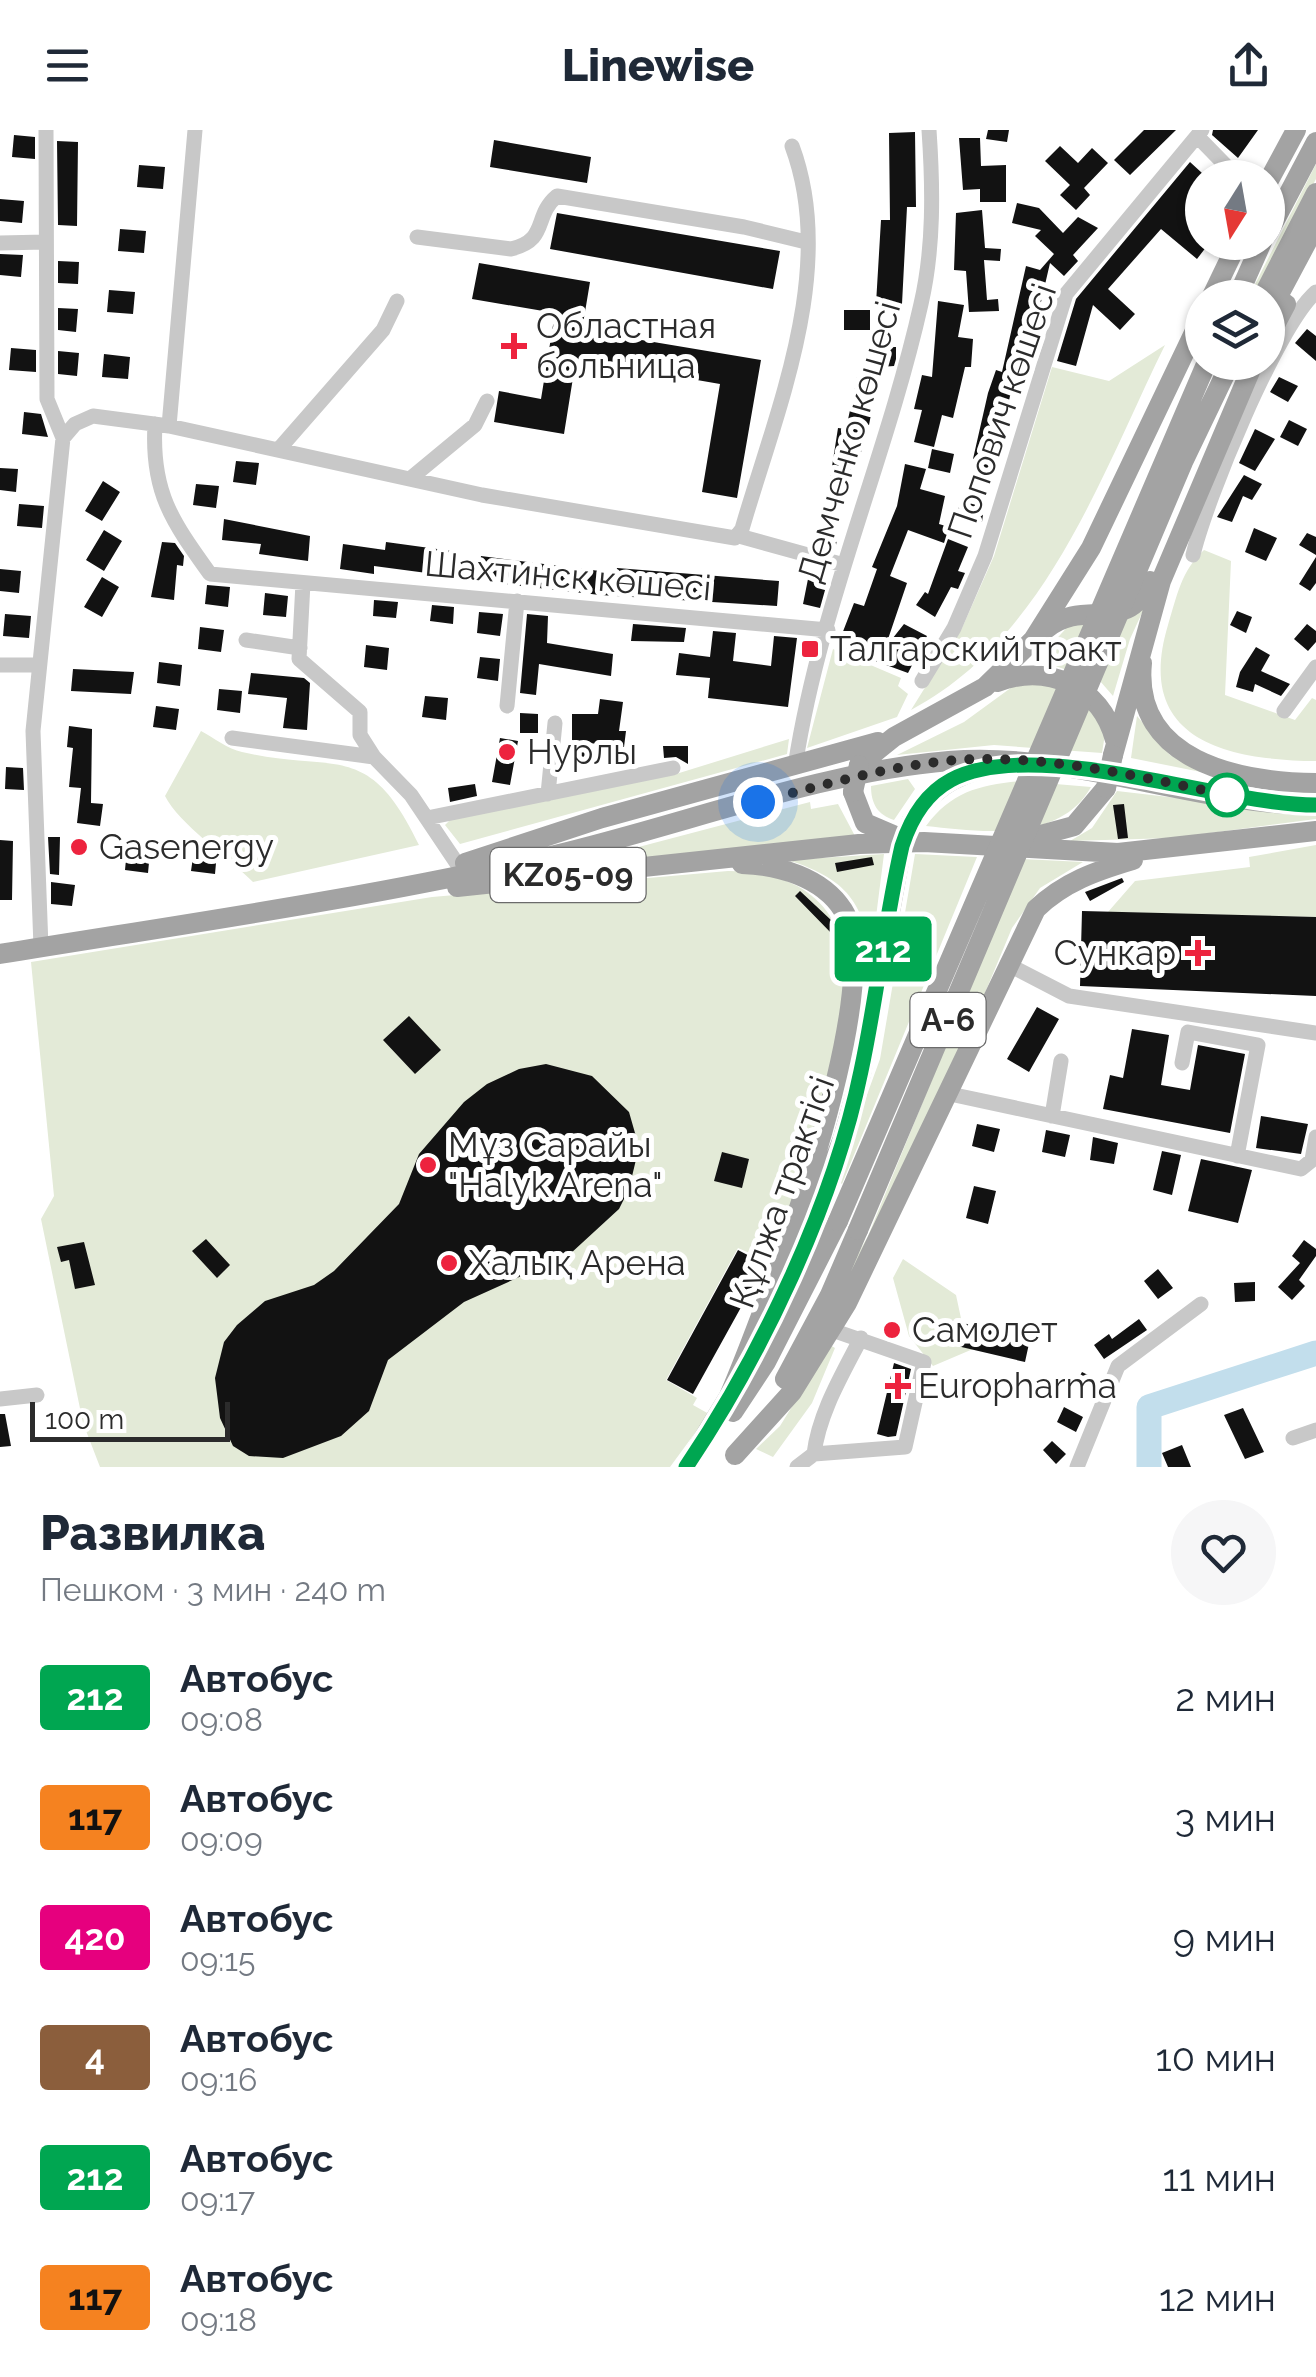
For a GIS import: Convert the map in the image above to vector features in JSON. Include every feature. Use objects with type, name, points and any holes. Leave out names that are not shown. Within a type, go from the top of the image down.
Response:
[{"type":"main road","points":[[1280,160],[1296,130]]},
{"type":"main road","points":[[1285,201],[1316,142]]},
{"type":"main road","points":[[1271,280],[1316,193]]},
{"type":"main road","points":[[1285,283],[1316,224]]},
{"type":"main road","points":[[1285,306],[1316,249]]},
{"type":"main road","points":[[1033,640],[1091,548],[1185,352]]},
{"type":"main road","points":[[1027,808],[1200,380]]},
{"type":"main road","points":[[1027,808],[1222,380]]},
{"type":"main road","points":[[986,687],[1033,640],[1062,618],[1138,607],[1235,380]]},
{"type":"main road","points":[[982,844],[1034,839],[1064,830],[1083,820],[1106,788],[1146,629],[1217,442],[1246,380]]},
{"type":"main road","points":[[1146,629],[1144,691],[1148,713],[1167,742],[1190,759],[1225,770],[1316,782]]},
{"type":"main road","points":[[1114,748],[1105,711],[1074,685],[1031,675],[986,687],[894,737],[859,765],[853,792],[864,822],[887,835],[924,842],[1079,853],[1186,848],[1316,831]]},
{"type":"main road","name":"KZ05-09","points":[[366,895],[602,818],[894,737]]},
{"type":"main road","points":[[366,895],[553,856],[878,772],[980,760],[1090,771],[1254,800],[1316,805]]},
{"type":"main road","points":[[911,822],[937,789],[966,774],[1004,767],[1090,771]]},
{"type":"main road","name":"A-6","points":[[687,1467],[758,1376],[838,1222],[1027,808]]},
{"type":"main road","name":"A-6","points":[[730,1461],[794,1364],[858,1230],[1027,808]]},
{"type":"main road","name":"KZ05-09","points":[[0,954],[366,895],[924,842]]},
{"type":"main road","points":[[730,1461],[792,1392],[832,1330],[950,1094],[1007,964],[1036,909],[1055,891],[1096,871],[1186,848]]},
{"type":"main road","name":"Құлжа трактісі","points":[[687,1467],[773,1316],[843,1138],[861,1074],[899,862]]},
{"type":"main road","points":[[665,865],[748,864],[798,875],[821,887],[843,910],[855,948],[849,1011],[822,1127],[779,1266],[727,1401]]},
{"type":"street","points":[[40,947],[33,731],[63,438],[47,399],[46,130]]},
{"type":"street","points":[[162,425],[195,130]]},
{"type":"street","name":"Демченко көшесі","points":[[795,767],[844,564],[921,303],[931,224],[929,130]]},
{"type":"street","points":[[1199,133],[1222,160]]},
{"type":"street","name":"Попович көшесі","points":[[922,681],[954,628],[985,556],[1066,294],[1199,133]]},
{"type":"street","points":[[739,536],[802,320],[807,201],[792,146]]},
{"type":"street","points":[[417,238],[511,249],[525,246],[536,238],[547,204],[557,196],[744,226],[806,242]]},
{"type":"street","points":[[0,243],[45,242]]},
{"type":"street","points":[[1193,554],[1204,516],[1262,384],[1303,305],[1316,292]]},
{"type":"street","points":[[279,449],[383,330],[396,300]]},
{"type":"street","points":[[411,478],[475,425],[487,400]]},
{"type":"street","points":[[63,438],[75,424],[93,416],[162,425],[501,499],[730,538],[739,536],[844,564]]},
{"type":"street","name":"Шахтинск көшесі","points":[[162,425],[152,466],[161,495],[180,532],[210,574],[828,630]]},
{"type":"street","points":[[302,583],[300,659],[360,712],[360,735],[374,757],[426,818],[458,865]]},
{"type":"street","points":[[507,706],[518,601]]},
{"type":"street","points":[[246,640],[300,648]]},
{"type":"street","points":[[0,666],[39,665]]},
{"type":"street","points":[[1284,711],[1316,668]]},
{"type":"street","points":[[548,794],[555,723]]},
{"type":"street","points":[[232,738],[374,757]]},
{"type":"street","points":[[426,818],[673,768]]},
{"type":"street","points":[[1007,964],[1070,996],[1316,1033]]},
{"type":"street","points":[[1182,1063],[1188,1032],[1258,1045],[1237,1156]]},
{"type":"street","points":[[1052,1116],[1061,1061]]},
{"type":"street","points":[[950,1094],[1301,1170],[1312,1160],[1316,1138]]},
{"type":"street","points":[[1077,1467],[1118,1366],[1200,1304]]},
{"type":"street","points":[[797,1467],[814,1454],[905,1447],[924,1362],[832,1330]]},
{"type":"street","points":[[814,1454],[816,1434],[861,1338]]},
{"type":"street","points":[[0,1399],[36,1395]]},
{"type":"street","points":[[1293,1438],[1316,1430]]},
{"type":"green space","points":[[1316,164],[1316,179],[1285,239],[1285,225]]},
{"type":"green space","points":[[1267,260],[1274,260],[1264,280],[1257,280]]},
{"type":"green space","points":[[1165,345],[1092,499],[1034,598],[999,641],[958,679],[911,710],[962,628],[994,556],[1052,367],[1109,381]]},
{"type":"green space","points":[[1204,550],[1231,561],[1225,695],[1295,720],[1312,698],[1316,700],[1316,761],[1282,760],[1219,747],[1194,735],[1175,717],[1164,694],[1161,663],[1181,584]]},
{"type":"green space","points":[[1147,602],[1130,639],[1113,696],[1100,681],[1037,660],[1072,622],[1133,616]]},
{"type":"green space","points":[[833,649],[901,678],[898,686],[908,694],[897,717],[807,748]]},
{"type":"green space","points":[[1042,682],[1088,699],[1105,734],[1102,753],[994,745],[897,755],[964,722],[1012,687]]},
{"type":"green space","points":[[1137,716],[1170,755],[1216,775],[1131,758]]},
{"type":"green space","points":[[201,731],[242,752],[325,763],[365,774],[383,788],[401,811],[419,845],[253,882],[192,829],[165,796]]},
{"type":"green space","points":[[789,739],[787,754],[460,844],[445,825],[451,819],[676,774]]},
{"type":"green space","points":[[908,779],[915,789],[894,820],[880,812],[871,786]]},
{"type":"green space","points":[[1020,781],[1091,787],[1060,818],[1039,826],[994,831],[926,826],[945,805],[967,792]]},
{"type":"green space","points":[[1117,791],[1316,814],[1316,819],[1173,838],[1070,841],[1092,828]]},
{"type":"green space","points":[[810,802],[811,809],[838,804],[855,836],[555,869]]},
{"type":"green space","points":[[1316,845],[1316,917],[1108,912],[1135,881],[1250,867],[1249,857]]},
{"type":"green space","points":[[884,854],[869,972],[865,930],[852,899],[827,877],[788,860]]},
{"type":"green space","points":[[915,854],[977,857],[842,1184],[836,1180],[880,1059]]},
{"type":"green space","points":[[1022,859],[1083,862],[1040,888],[1012,928],[947,1084],[850,1287],[843,1281],[868,1236]]},
{"type":"green space","name":"Мұз Сарайы \"Halyk Arena\"","points":[[728,871],[788,882],[824,908],[833,921],[843,952],[843,993],[826,1090],[773,1263],[738,1248],[666,1380],[697,1398],[693,1405],[709,1414],[670,1467],[100,1467],[83,1423],[41,1219],[54,1196],[31,962],[432,897]]},
{"type":"green space","points":[[903,1259],[956,1295],[962,1323],[946,1319],[940,1342],[973,1349],[933,1366],[909,1336],[893,1278]]},
{"type":"green space","points":[[830,1345],[835,1348],[812,1403],[773,1457],[756,1449],[780,1426]]},
{"type":"building","points":[[988,130],[1009,130],[1007,142],[986,139]]},
{"type":"building","points":[[1144,130],[1176,130],[1130,175],[1114,160]]},
{"type":"building","points":[[1213,130],[1258,130],[1238,158],[1212,135]]},
{"type":"building","points":[[915,132],[916,207],[907,207],[902,304],[876,304],[881,220],[890,220],[889,133]]},
{"type":"building","points":[[14,135],[35,137],[35,159],[12,157]]},
{"type":"building","points":[[959,138],[980,138],[981,166],[1006,165],[1006,202],[980,202],[980,189],[963,190]]},
{"type":"building","points":[[494,140],[591,157],[587,183],[490,167]]},
{"type":"building","points":[[57,141],[78,142],[77,226],[58,225]]},
{"type":"building","points":[[1060,146],[1078,163],[1092,148],[1108,163],[1084,188],[1090,195],[1076,210],[1060,195],[1070,185],[1045,161]]},
{"type":"building","points":[[139,165],[165,167],[163,189],[137,187]]},
{"type":"building","points":[[1185,168],[1185,249],[1161,229],[1108,289],[1135,314],[1120,330],[1093,305],[1076,366],[1057,361],[1076,299]]},
{"type":"building","points":[[0,199],[24,201],[22,223],[0,221]]},
{"type":"building","points":[[1017,203],[1039,208],[1063,233],[1078,217],[1098,228],[1073,255],[1078,261],[1064,276],[1050,263],[1026,367],[1020,365],[1010,396],[998,451],[1001,452],[990,484],[974,479],[980,461],[973,459],[988,393],[996,370],[1002,372],[1026,266],[1040,270],[1054,254],[1035,236],[1041,230],[1012,223]]},
{"type":"building","points":[[982,210],[985,248],[1001,249],[1000,261],[984,260],[987,300],[998,299],[999,311],[969,312],[966,271],[954,270],[956,213]]},
{"type":"building","points":[[557,213],[780,251],[773,289],[550,249]]},
{"type":"building","points":[[120,229],[146,231],[144,253],[118,251]]},
{"type":"building","points":[[0,254],[23,255],[21,277],[0,275]]},
{"type":"building","points":[[58,261],[79,262],[78,284],[58,283]]},
{"type":"building","name":"Областная больница","points":[[479,263],[590,282],[582,330],[761,360],[737,498],[702,492],[720,384],[576,359],[564,434],[494,422],[499,391],[541,399],[555,313],[472,299]]},
{"type":"building","points":[[109,290],[135,292],[133,314],[107,312]]},
{"type":"building","points":[[938,301],[964,305],[958,337],[973,339],[971,367],[965,367],[953,418],[942,415],[934,447],[914,442],[922,410],[914,409],[922,375],[932,377]]},
{"type":"building","points":[[58,308],[78,309],[76,332],[58,330]]},
{"type":"building","points":[[844,310],[870,310],[870,330],[844,330]]},
{"type":"building","points":[[1307,329],[1316,336],[1316,361],[1295,343]]},
{"type":"building","points":[[870,347],[896,347],[896,359],[894,366],[880,367],[869,425],[864,424],[861,454],[854,453],[842,508],[826,505],[838,428],[846,429],[857,377],[870,379]]},
{"type":"building","points":[[11,348],[36,350],[36,372],[9,370]]},
{"type":"building","points":[[58,351],[79,353],[77,376],[58,374]]},
{"type":"building","points":[[104,354],[130,357],[128,379],[102,377]]},
{"type":"building","points":[[1277,380],[1298,386],[1288,402],[1270,392]]},
{"type":"building","points":[[24,412],[41,414],[48,437],[22,434]]},
{"type":"building","points":[[1289,420],[1307,429],[1298,446],[1280,437]]},
{"type":"building","points":[[1255,429],[1275,439],[1255,471],[1239,463]]},
{"type":"building","points":[[932,449],[954,454],[950,473],[928,468]]},
{"type":"building","points":[[236,461],[259,463],[256,485],[233,482]]},
{"type":"building","points":[[905,464],[926,469],[920,489],[945,496],[939,524],[949,527],[944,543],[908,530],[890,576],[907,583],[885,648],[904,624],[927,636],[908,673],[837,647],[854,603],[864,606],[877,569],[872,567],[897,506]]},
{"type":"building","points":[[0,468],[18,469],[16,492],[0,490]]},
{"type":"building","points":[[1244,475],[1262,484],[1252,500],[1243,496],[1232,522],[1217,517]]},
{"type":"building","points":[[103,481],[120,492],[102,521],[85,511]]},
{"type":"building","points":[[196,484],[219,486],[216,508],[193,505]]},
{"type":"building","points":[[961,501],[984,507],[982,522],[956,516]]},
{"type":"building","points":[[19,504],[44,506],[42,528],[17,526]]},
{"type":"building","points":[[224,519],[310,536],[308,561],[259,554],[261,544],[222,540]]},
{"type":"building","points":[[1254,528],[1277,538],[1266,561],[1245,552]]},
{"type":"building","points":[[818,529],[838,533],[835,551],[815,545]]},
{"type":"building","points":[[104,530],[122,541],[104,571],[86,560]]},
{"type":"building","points":[[1307,533],[1316,537],[1316,555],[1299,545]]},
{"type":"building","points":[[948,539],[968,547],[958,571],[965,573],[958,589],[951,587],[935,617],[916,605],[925,592],[928,594]]},
{"type":"building","points":[[162,542],[175,543],[184,556],[183,566],[177,565],[174,600],[151,597]]},
{"type":"building","points":[[386,542],[459,552],[457,577],[374,566],[374,574],[340,569],[343,544],[385,550]]},
{"type":"building","points":[[481,556],[616,573],[617,568],[779,581],[777,606],[600,595],[477,581]]},
{"type":"building","points":[[1316,557],[1316,583],[1310,591],[1299,584]]},
{"type":"building","points":[[0,569],[21,571],[19,593],[0,591]]},
{"type":"building","points":[[102,577],[119,587],[102,617],[84,607]]},
{"type":"building","points":[[808,579],[827,583],[820,608],[803,604]]},
{"type":"building","points":[[207,585],[230,587],[228,607],[205,604]]},
{"type":"building","points":[[265,593],[288,596],[286,617],[263,615]]},
{"type":"building","points":[[374,600],[398,602],[396,618],[373,616]]},
{"type":"building","points":[[432,605],[454,607],[453,624],[430,621]]},
{"type":"building","points":[[1237,611],[1252,617],[1246,633],[1230,625]]},
{"type":"building","points":[[479,612],[503,614],[500,636],[477,633]]},
{"type":"building","points":[[5,614],[31,616],[29,638],[3,636]]},
{"type":"building","points":[[527,614],[548,616],[547,643],[613,654],[611,676],[539,664],[536,695],[520,693]]},
{"type":"building","points":[[633,624],[686,628],[684,642],[631,641]]},
{"type":"building","points":[[1307,624],[1316,631],[1316,642],[1308,651],[1294,639]]},
{"type":"building","points":[[200,627],[224,630],[221,652],[198,649]]},
{"type":"building","points":[[713,631],[736,633],[733,661],[771,666],[774,636],[797,638],[788,707],[708,698],[710,678],[676,675],[679,653],[710,657]]},
{"type":"building","points":[[366,645],[389,648],[387,670],[364,667]]},
{"type":"building","points":[[1256,647],[1270,655],[1261,671],[1290,684],[1281,696],[1255,684],[1253,692],[1236,687],[1240,672]]},
{"type":"building","points":[[480,657],[500,659],[498,681],[477,678]]},
{"type":"building","points":[[159,662],[182,665],[180,686],[157,683]]},
{"type":"building","points":[[73,669],[134,672],[131,694],[71,691]]},
{"type":"building","points":[[251,673],[304,678],[310,683],[307,730],[283,728],[287,698],[248,694]]},
{"type":"building","points":[[219,689],[242,691],[240,713],[217,710]]},
{"type":"building","points":[[425,696],[448,698],[446,720],[422,717]]},
{"type":"building","points":[[600,699],[623,702],[619,731],[626,731],[624,747],[589,743],[589,766],[572,766],[572,714],[598,714]]},
{"type":"building","points":[[156,706],[179,709],[176,730],[153,727]]},
{"type":"building","points":[[520,713],[538,714],[538,733],[520,733]]},
{"type":"building","points":[[69,726],[92,729],[91,803],[103,804],[100,826],[77,823],[81,788],[69,787],[73,748],[67,747]]},
{"type":"building","points":[[500,738],[518,741],[510,785],[492,782]]},
{"type":"building","points":[[663,746],[688,746],[688,764],[676,757],[664,758]]},
{"type":"building","points":[[6,767],[23,768],[24,790],[5,789]]},
{"type":"building","points":[[475,784],[477,796],[450,802],[448,788]]},
{"type":"building","points":[[1124,804],[1128,838],[1118,839],[1113,805]]},
{"type":"building","points":[[48,837],[60,837],[59,875],[50,874]]},
{"type":"building","points":[[0,840],[13,841],[12,900],[0,900]]},
{"type":"building","points":[[127,849],[150,852],[148,873],[125,870]]},
{"type":"building","points":[[194,850],[217,852],[215,874],[191,871]]},
{"type":"building","points":[[872,857],[874,865],[837,872],[835,863]]},
{"type":"building","points":[[1122,878],[1124,882],[1090,901],[1085,892]]},
{"type":"building","points":[[51,882],[75,885],[72,906],[51,904]]},
{"type":"building","points":[[800,891],[831,920],[834,936],[795,896]]},
{"type":"building","name":"Сункар","points":[[1082,911],[1316,917],[1316,996],[1080,986]]},
{"type":"building","points":[[1037,1007],[1059,1019],[1029,1072],[1007,1059]]},
{"type":"building","points":[[409,1016],[441,1050],[415,1074],[383,1040]]},
{"type":"building","points":[[1132,1029],[1169,1035],[1161,1085],[1190,1090],[1198,1045],[1245,1054],[1230,1133],[1103,1109],[1110,1075],[1123,1078]]},
{"type":"building","name":"Халық Арена","points":[[546,1064],[592,1076],[629,1112],[639,1147],[629,1189],[619,1209],[570,1254],[464,1302],[388,1360],[369,1411],[341,1436],[283,1458],[249,1456],[233,1446],[220,1418],[215,1378],[224,1342],[237,1325],[265,1301],[314,1285],[334,1271],[399,1204],[419,1154],[464,1102],[487,1084],[519,1069]]},
{"type":"building","points":[[1261,1116],[1308,1124],[1301,1154],[1256,1148]]},
{"type":"building","points":[[977,1124],[1000,1129],[994,1152],[972,1146]]},
{"type":"building","points":[[1046,1130],[1070,1135],[1065,1157],[1042,1152]]},
{"type":"building","points":[[1093,1137],[1118,1143],[1114,1164],[1090,1160]]},
{"type":"building","points":[[1162,1151],[1181,1155],[1172,1195],[1153,1190]]},
{"type":"building","points":[[722,1152],[749,1159],[742,1188],[714,1181]]},
{"type":"building","points":[[1201,1159],[1252,1170],[1238,1223],[1188,1211]]},
{"type":"building","points":[[974,1186],[996,1191],[988,1224],[966,1218]]},
{"type":"building","points":[[206,1239],[230,1265],[217,1278],[192,1251]]},
{"type":"building","points":[[1304,1240],[1316,1249],[1316,1256],[1299,1280],[1305,1286],[1292,1300],[1278,1287],[1300,1263],[1292,1256]]},
{"type":"building","points":[[84,1242],[95,1285],[75,1289],[69,1260],[61,1262],[57,1247]]},
{"type":"building","points":[[738,1250],[765,1264],[693,1394],[667,1380]]},
{"type":"building","points":[[1158,1269],[1173,1288],[1158,1299],[1144,1281]]},
{"type":"building","points":[[1255,1282],[1255,1301],[1235,1302],[1234,1283]]},
{"type":"building","points":[[946,1319],[1030,1339],[1025,1362],[940,1342]]},
{"type":"building","points":[[1139,1319],[1147,1330],[1104,1359],[1094,1345],[1109,1334],[1112,1339]]},
{"type":"building","points":[[894,1363],[911,1369],[896,1436],[888,1437],[877,1434]]},
{"type":"building","points":[[1082,1372],[1100,1381],[1093,1398],[1074,1387]]},
{"type":"building","points":[[1064,1407],[1083,1417],[1076,1432],[1057,1422]]},
{"type":"building","points":[[1243,1408],[1264,1452],[1245,1459],[1224,1415]]},
{"type":"building","points":[[0,1414],[5,1414],[11,1446],[0,1447]]},
{"type":"building","points":[[1052,1441],[1066,1454],[1056,1464],[1043,1450]]},
{"type":"building","points":[[1182,1445],[1191,1467],[1168,1467],[1162,1453]]},
{"type":"waterway","points":[[1149,1467],[1149,1407],[1316,1353]]},
{"type":"bus line","name":"212","points":[[686,1467],[773,1316],[843,1138],[861,1074],[902,846],[911,822],[930,795],[950,780],[985,769],[1042,767],[1090,771],[1254,800],[1316,805]]},
{"type":"place","name":"Областная больница","points":[[514,346]]},
{"type":"place","name":"Талгарский тракт","points":[[810,649]]},
{"type":"place","name":"Нурлы","points":[[507,752]]},
{"type":"place","name":"Gasenergy","points":[[79,847]]},
{"type":"place","name":"Сункар","points":[[1198,953]]},
{"type":"place","name":"Мұз Сарайы \"Halyk Arena\"","points":[[428,1165]]},
{"type":"place","name":"Халық Арена","points":[[449,1263]]},
{"type":"place","name":"Самолет","points":[[892,1330]]},
{"type":"place","name":"Europharma","points":[[898,1386]]},
{"type":"route","points":[[758,802],[878,772],[980,760],[1046,764],[1227,795]]}]
